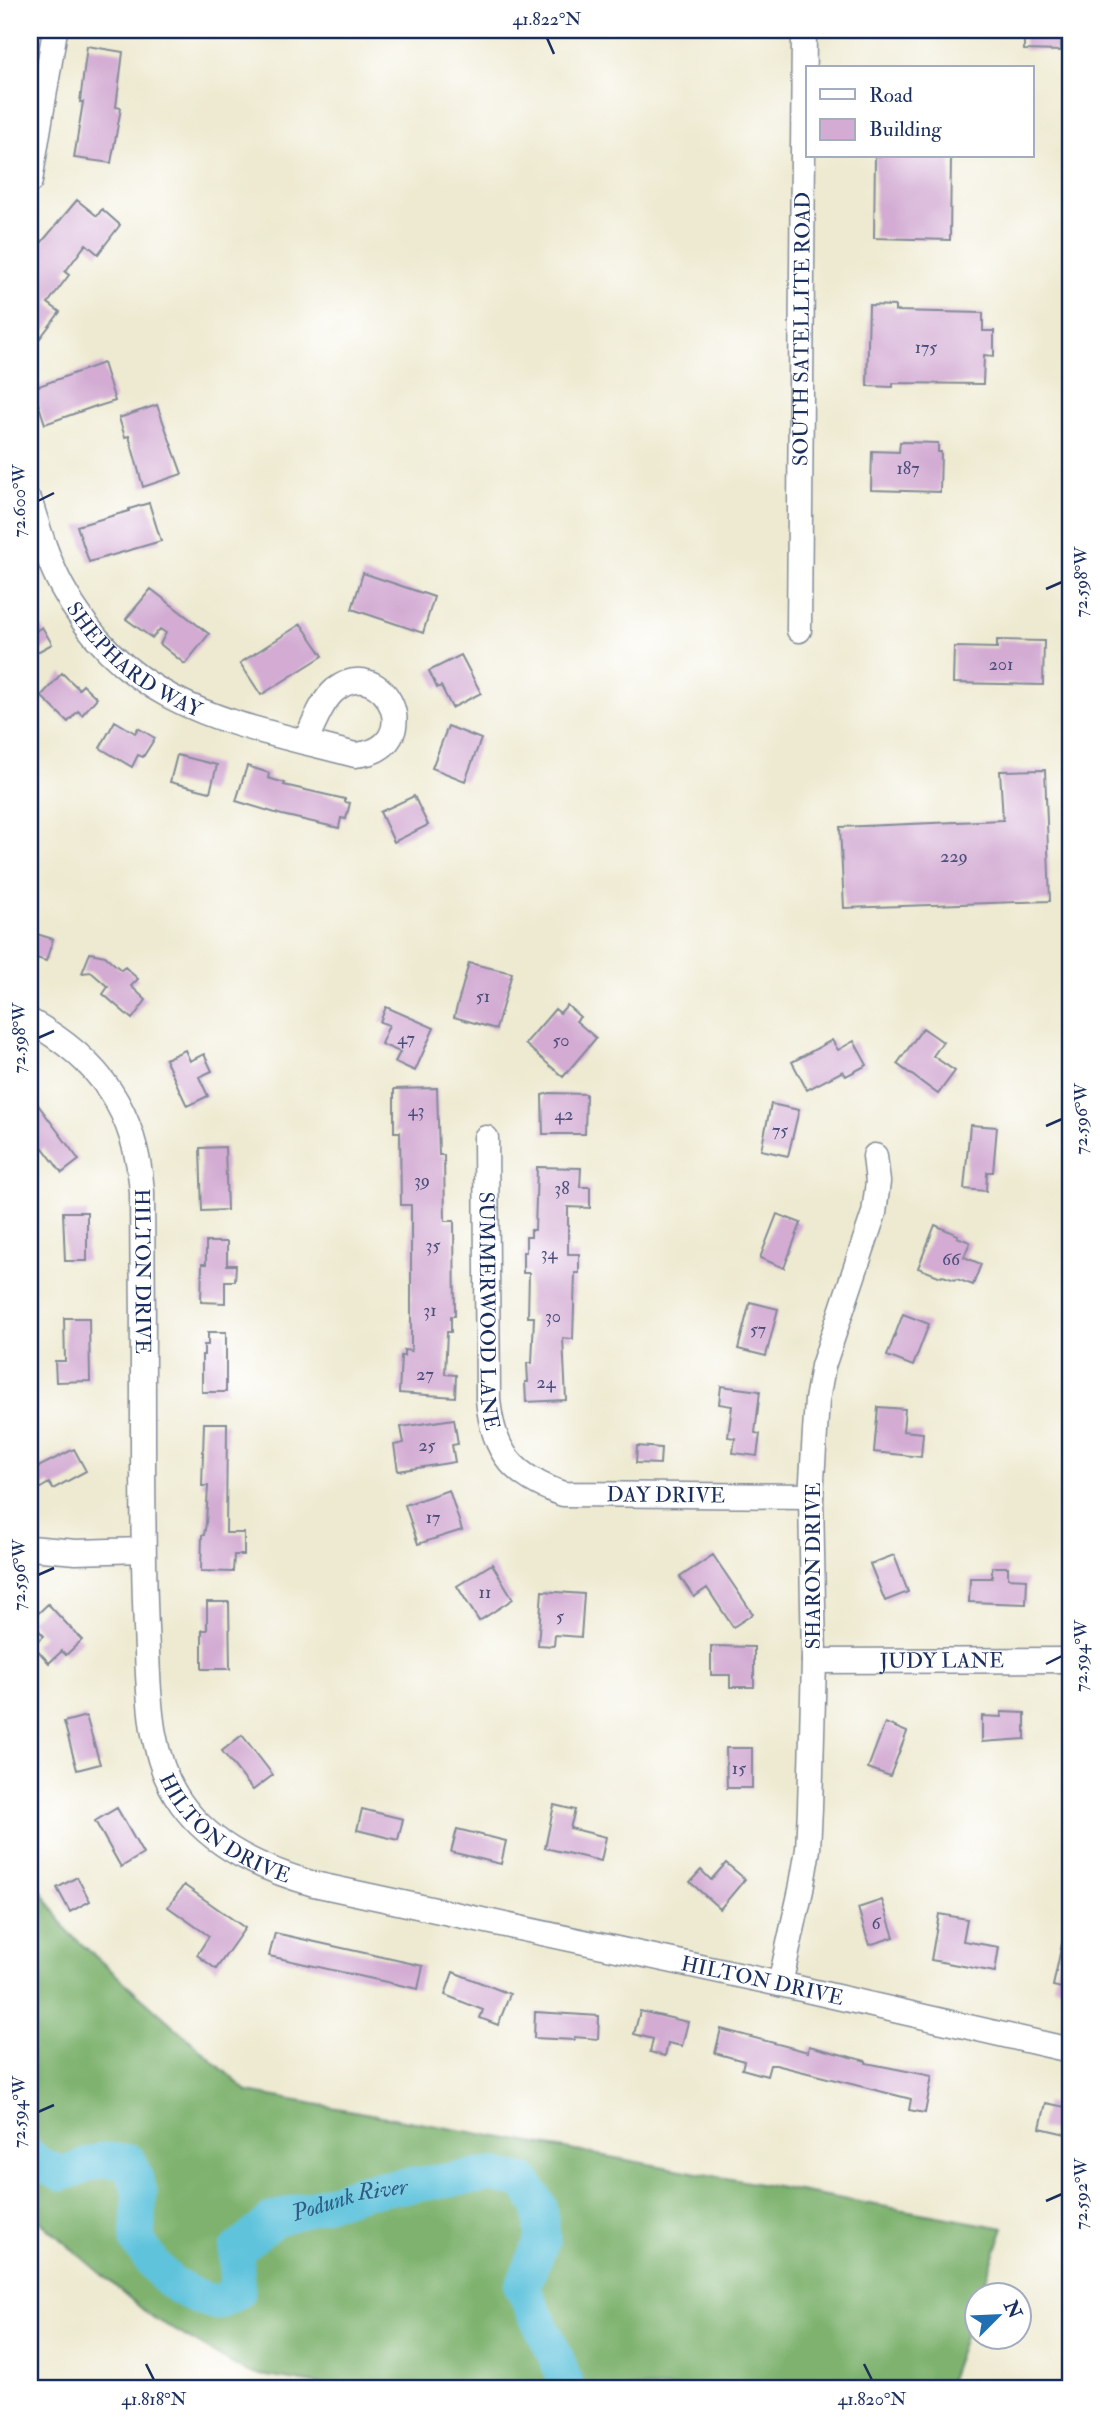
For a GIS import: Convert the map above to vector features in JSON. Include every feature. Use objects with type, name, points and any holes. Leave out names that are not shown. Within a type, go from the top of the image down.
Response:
[{"type":"street","points":[[30,181],[55,30]]},
{"type":"street","name":"SOUTH SATELLITE ROAD","points":[[799,630],[804,30]]},
{"type":"street","name":"SHEPHARD WAY","points":[[30,502],[61,586],[88,628],[119,661],[155,690],[190,707],[243,726],[305,742]]},
{"type":"street","name":"HILTON DRIVE","points":[[30,1021],[55,1035],[81,1055],[106,1084],[124,1112],[141,1165],[142,1550],[149,1687],[154,1734],[165,1773],[180,1801],[198,1824],[246,1859],[274,1872],[314,1884],[780,1984],[1070,2050]]},
{"type":"street","name":"SUMMERWOOD LANE","points":[[486,1138],[490,1424],[497,1444],[523,1474]]},
{"type":"street","name":"SHARON DRIVE","points":[[780,1984],[808,1849],[814,1661],[811,1496],[817,1400],[823,1366],[874,1213],[878,1182],[875,1156]]},
{"type":"street","name":"DAY DRIVE","points":[[523,1474],[539,1485],[563,1494],[811,1496]]},
{"type":"street","points":[[30,1548],[76,1552],[142,1550]]},
{"type":"street","name":"JUDY LANE","points":[[814,1661],[1070,1660]]},
{"type":"green space","points":[[30,1873],[68,1932],[248,2092],[1004,2228],[985,2282],[964,2282],[964,2337],[946,2388],[340,2388],[248,2373],[149,2315],[30,2213]]},
{"type":"building","points":[[1024,30],[1061,30],[1061,51],[1024,50]]},
{"type":"building","points":[[87,46],[123,52],[116,107],[121,108],[111,163],[74,158],[83,102],[80,102]]},
{"type":"building","points":[[875,158],[951,158],[950,240],[874,238]]},
{"type":"building","points":[[77,200],[97,216],[102,209],[120,225],[98,254],[86,244],[65,272],[69,275],[48,303],[60,312],[30,351],[30,267],[40,253],[36,249]]},
{"type":"building","points":[[869,305],[895,306],[895,311],[983,313],[983,331],[994,331],[994,356],[984,355],[983,384],[893,383],[893,387],[867,386]]},
{"type":"building","points":[[103,363],[115,401],[45,424],[33,388]]},
{"type":"building","points":[[157,405],[182,474],[143,487],[129,436],[125,437],[119,418]]},
{"type":"building","points":[[900,442],[938,443],[938,452],[941,452],[940,492],[871,490],[872,451],[899,452]]},
{"type":"building","points":[[149,503],[161,541],[89,562],[77,526]]},
{"type":"building","points":[[363,573],[434,597],[423,633],[352,609]]},
{"type":"building","points":[[151,589],[209,634],[185,664],[160,644],[166,633],[160,629],[152,638],[126,619]]},
{"type":"building","points":[[301,624],[323,656],[261,695],[240,663]]},
{"type":"building","points":[[42,627],[52,644],[30,656],[30,635]]},
{"type":"building","points":[[997,640],[1044,641],[1043,685],[953,683],[954,647],[997,648]]},
{"type":"building","points":[[461,655],[481,693],[452,708],[441,686],[437,688],[429,671]]},
{"type":"building","points":[[62,673],[79,689],[83,685],[97,698],[82,715],[78,711],[68,722],[41,696]]},
{"type":"building","points":[[115,721],[135,733],[138,728],[155,738],[143,757],[138,755],[132,767],[100,748]]},
{"type":"building","points":[[448,726],[481,739],[465,781],[432,768]]},
{"type":"building","points":[[177,755],[217,765],[210,792],[170,782]]},
{"type":"building","points":[[247,766],[269,773],[268,778],[285,783],[284,785],[345,799],[345,802],[350,803],[346,819],[341,818],[339,828],[236,801]]},
{"type":"building","points":[[1045,770],[1050,901],[844,908],[840,827],[1003,820],[1000,771]]},
{"type":"building","points":[[414,796],[428,825],[394,842],[380,812]]},
{"type":"building","points":[[30,932],[53,939],[46,961],[30,956]]},
{"type":"building","points":[[90,953],[105,956],[121,970],[125,967],[138,979],[131,986],[146,1000],[132,1019],[103,994],[108,987],[91,972],[82,973]]},
{"type":"building","points":[[469,963],[512,973],[496,1029],[454,1017]]},
{"type":"building","points":[[567,1005],[580,1017],[576,1021],[596,1038],[563,1077],[525,1044],[555,1009],[560,1013]]},
{"type":"building","points":[[386,1007],[434,1028],[415,1071],[395,1062],[400,1052],[381,1044],[389,1025],[380,1022]]},
{"type":"building","points":[[923,1028],[943,1042],[933,1056],[955,1071],[938,1094],[897,1064]]},
{"type":"building","points":[[832,1040],[838,1050],[854,1041],[867,1065],[846,1076],[843,1071],[807,1090],[792,1062]]},
{"type":"building","points":[[185,1050],[190,1061],[204,1054],[212,1071],[199,1077],[208,1096],[187,1106],[165,1059]]},
{"type":"building","points":[[437,1088],[439,1155],[444,1155],[445,1221],[454,1221],[455,1316],[451,1316],[451,1332],[447,1332],[445,1374],[456,1375],[455,1397],[399,1393],[401,1356],[404,1356],[404,1350],[411,1351],[411,1205],[401,1205],[400,1132],[394,1132],[394,1089]]},
{"type":"building","points":[[30,1094],[79,1160],[62,1173],[43,1148],[30,1158]]},
{"type":"building","points":[[586,1094],[585,1134],[543,1134],[542,1095]]},
{"type":"building","points":[[771,1104],[799,1110],[788,1156],[761,1150]]},
{"type":"building","points":[[970,1125],[997,1127],[993,1172],[987,1172],[986,1191],[964,1189]]},
{"type":"building","points":[[225,1147],[227,1210],[202,1211],[200,1148]]},
{"type":"building","points":[[537,1167],[581,1168],[580,1187],[590,1187],[590,1208],[568,1207],[568,1254],[579,1254],[579,1273],[575,1273],[573,1339],[563,1338],[566,1400],[526,1402],[525,1382],[528,1382],[527,1363],[532,1363],[534,1317],[528,1317],[529,1273],[523,1273],[523,1252],[526,1252],[526,1237],[531,1237],[531,1230],[535,1230]]},
{"type":"building","points":[[63,1212],[87,1212],[87,1261],[65,1261]]},
{"type":"building","points":[[777,1214],[801,1223],[784,1268],[760,1258]]},
{"type":"building","points":[[935,1225],[970,1242],[964,1257],[981,1264],[973,1285],[918,1268]]},
{"type":"building","points":[[206,1242],[227,1242],[227,1265],[236,1265],[235,1281],[225,1281],[225,1303],[201,1302],[202,1264],[206,1264]]},
{"type":"building","points":[[750,1302],[778,1309],[766,1356],[738,1349]]},
{"type":"building","points":[[903,1314],[929,1324],[913,1366],[887,1356]]},
{"type":"building","points":[[64,1318],[89,1318],[90,1381],[56,1382],[55,1361],[65,1361]]},
{"type":"building","points":[[208,1332],[226,1332],[226,1392],[202,1392],[202,1355],[204,1345],[208,1345]]},
{"type":"building","points":[[721,1386],[760,1391],[755,1433],[760,1434],[757,1456],[733,1453],[735,1438],[728,1437],[732,1406],[719,1404]]},
{"type":"building","points":[[878,1407],[905,1409],[903,1431],[923,1433],[921,1457],[874,1452]]},
{"type":"building","points":[[454,1419],[458,1444],[452,1445],[455,1462],[398,1471],[394,1445],[404,1443],[401,1427]]},
{"type":"building","points":[[204,1423],[227,1423],[226,1533],[244,1533],[244,1555],[234,1555],[233,1572],[201,1571],[208,1486],[202,1486]]},
{"type":"building","points":[[637,1446],[661,1448],[660,1464],[636,1463]]},
{"type":"building","points":[[74,1449],[86,1471],[53,1489],[49,1483],[30,1494],[30,1471]]},
{"type":"building","points":[[449,1490],[462,1530],[418,1544],[405,1505]]},
{"type":"building","points":[[713,1555],[753,1614],[733,1627],[707,1588],[694,1597],[680,1577]]},
{"type":"building","points":[[894,1555],[908,1592],[885,1601],[870,1564]]},
{"type":"building","points":[[492,1564],[513,1599],[479,1621],[457,1586]]},
{"type":"building","points":[[992,1567],[1008,1567],[1008,1578],[1027,1579],[1026,1604],[969,1602],[970,1578],[992,1578]]},
{"type":"building","points":[[542,1591],[584,1594],[581,1637],[555,1635],[554,1646],[538,1645]]},
{"type":"building","points":[[207,1602],[229,1602],[230,1669],[202,1669],[202,1630],[207,1630]]},
{"type":"building","points":[[48,1604],[82,1640],[66,1655],[62,1651],[49,1663],[33,1645],[44,1636],[30,1621]]},
{"type":"building","points":[[711,1646],[754,1647],[754,1687],[730,1687],[730,1675],[711,1675]]},
{"type":"building","points":[[1001,1712],[1025,1713],[1025,1739],[982,1742],[982,1716],[1002,1717]]},
{"type":"building","points":[[86,1716],[100,1764],[77,1770],[64,1722]]},
{"type":"building","points":[[885,1723],[907,1732],[890,1776],[868,1768]]},
{"type":"building","points":[[242,1735],[273,1775],[253,1790],[222,1751]]},
{"type":"building","points":[[726,1748],[752,1748],[752,1788],[727,1788]]},
{"type":"building","points":[[554,1805],[575,1810],[570,1828],[606,1837],[601,1861],[545,1848]]},
{"type":"building","points":[[117,1808],[143,1854],[121,1867],[95,1821]]},
{"type":"building","points":[[362,1809],[403,1819],[398,1840],[357,1830]]},
{"type":"building","points":[[457,1829],[506,1841],[501,1864],[451,1852]]},
{"type":"building","points":[[726,1863],[745,1879],[720,1909],[690,1882],[701,1870],[711,1880]]},
{"type":"building","points":[[77,1877],[90,1901],[70,1912],[57,1888]]},
{"type":"building","points":[[184,1885],[245,1928],[216,1969],[197,1955],[209,1936],[168,1907]]},
{"type":"building","points":[[882,1900],[894,1937],[869,1945],[858,1908]]},
{"type":"building","points":[[939,1914],[967,1919],[963,1941],[999,1947],[995,1972],[931,1960]]},
{"type":"building","points":[[275,1933],[423,1966],[418,1989],[269,1956]]},
{"type":"building","points":[[1063,1939],[1070,1940],[1070,1990],[1053,1986]]},
{"type":"building","points":[[453,1972],[510,1994],[498,2025],[480,2018],[483,2010],[445,1995]]},
{"type":"building","points":[[640,2011],[688,2022],[682,2046],[668,2043],[665,2056],[650,2052],[653,2039],[634,2034]]},
{"type":"building","points":[[535,2012],[599,2016],[598,2039],[534,2038]]},
{"type":"building","points":[[721,2029],[808,2052],[809,2046],[866,2063],[932,2076],[925,2113],[909,2110],[911,2099],[776,2065],[770,2065],[767,2076],[742,2069],[744,2061],[715,2053]]},
{"type":"building","points":[[1046,2103],[1070,2108],[1070,2135],[1040,2128]]},
{"type":"waterway","name":"Podunk River","points":[[30,2156],[39,2164],[61,2174],[103,2160],[130,2162],[140,2192],[137,2241],[170,2281],[189,2293],[217,2303],[238,2291],[236,2251],[274,2219],[365,2191],[491,2175],[525,2182],[540,2207],[543,2239],[522,2287],[556,2357],[567,2388]]}]
